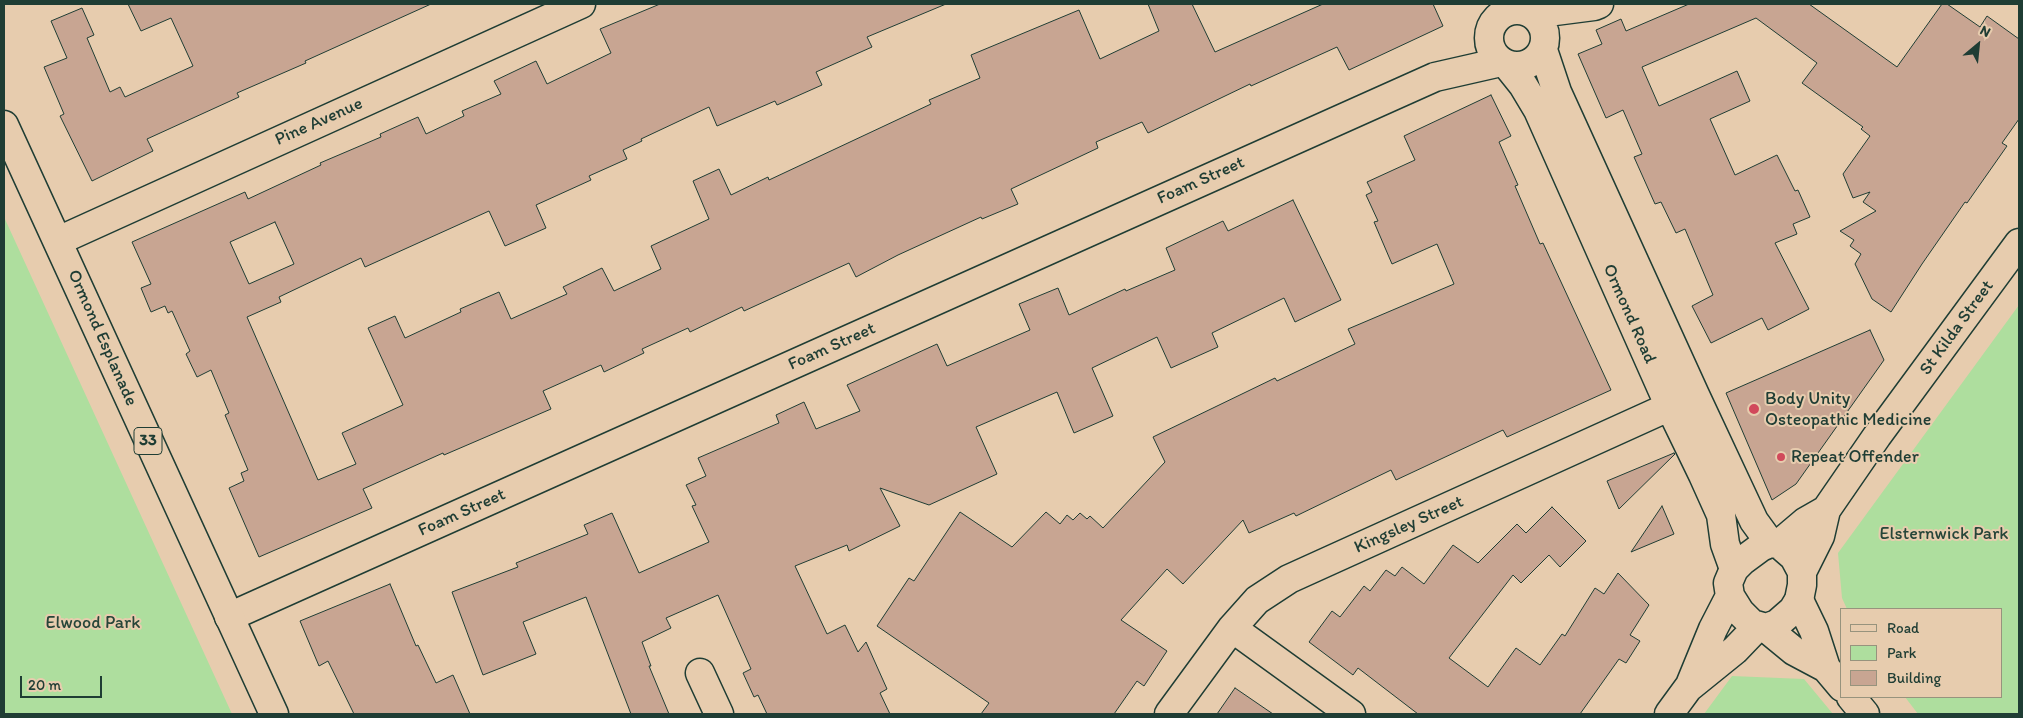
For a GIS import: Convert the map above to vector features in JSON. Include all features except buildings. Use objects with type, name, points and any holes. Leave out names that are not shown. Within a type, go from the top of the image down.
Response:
[{"type":"street","name":"Pine Avenue","points":[[58,240],[582,4]]},
{"type":"street","points":[[1596,5],[1544,48],[1532,63],[1524,66],[1504,63],[1490,48],[1488,39],[1489,19],[1516,10],[1596,5]]},
{"type":"street","points":[[1526,10],[1539,20],[1544,28],[1544,48]]},
{"type":"street","name":"Foam Street","points":[[1434,77],[1489,19]]},
{"type":"street","name":"Ormond Road","points":[[1544,48],[1557,92],[1694,395],[1754,521],[1775,543]]},
{"type":"street","name":"Ormond Road","points":[[1504,63],[1523,85],[1538,110],[1670,407],[1721,516],[1725,544],[1734,570]]},
{"type":"street","name":"Foam Street","points":[[229,617],[1434,77],[1504,63]]},
{"type":"street","name":"Ormond Esplanade","points":[[4,125],[274,714]]},
{"type":"street","name":"St Kilda Street","points":[[1802,572],[1820,536],[1826,510],[1877,436],[2019,244]]},
{"type":"street","name":"Kingsley Street","points":[[1169,714],[1232,628],[1257,600],[1289,579],[1694,395]]},
{"type":"street","name":"St Kilda Street","points":[[1775,543],[1804,522],[1826,510]]},
{"type":"street","points":[[1688,688],[1762,627],[1777,624],[1786,617],[1799,600],[1802,572],[1794,557],[1775,543],[1749,556],[1734,570],[1728,583],[1730,596],[1746,619],[1762,627],[1834,677]]},
{"type":"street","points":[[1669,714],[1688,688],[1713,629],[1730,596]]},
{"type":"street","points":[[1799,600],[1834,677]]},
{"type":"street","points":[[1232,628],[1351,714]]},
{"type":"street","points":[[700,673],[719,714]]},
{"type":"street","points":[[1852,698],[1865,714]]},
{"type":"green space","name":"Elwood Park","points":[[4,217],[232,714],[4,714]]},
{"type":"green space","name":"Elsternwick Park","points":[[2019,305],[2019,714],[1918,714],[1906,698],[2003,698],[2003,608],[1847,608],[1842,598],[1838,553]]},
{"type":"green space","points":[[1732,676],[1804,679],[1833,714],[1704,714]]},
{"type":"place","name":"Body Unity Osteopathic Medicine","points":[[1754,409]]},
{"type":"place","name":"Repeat Offender","points":[[1781,457]]}]
